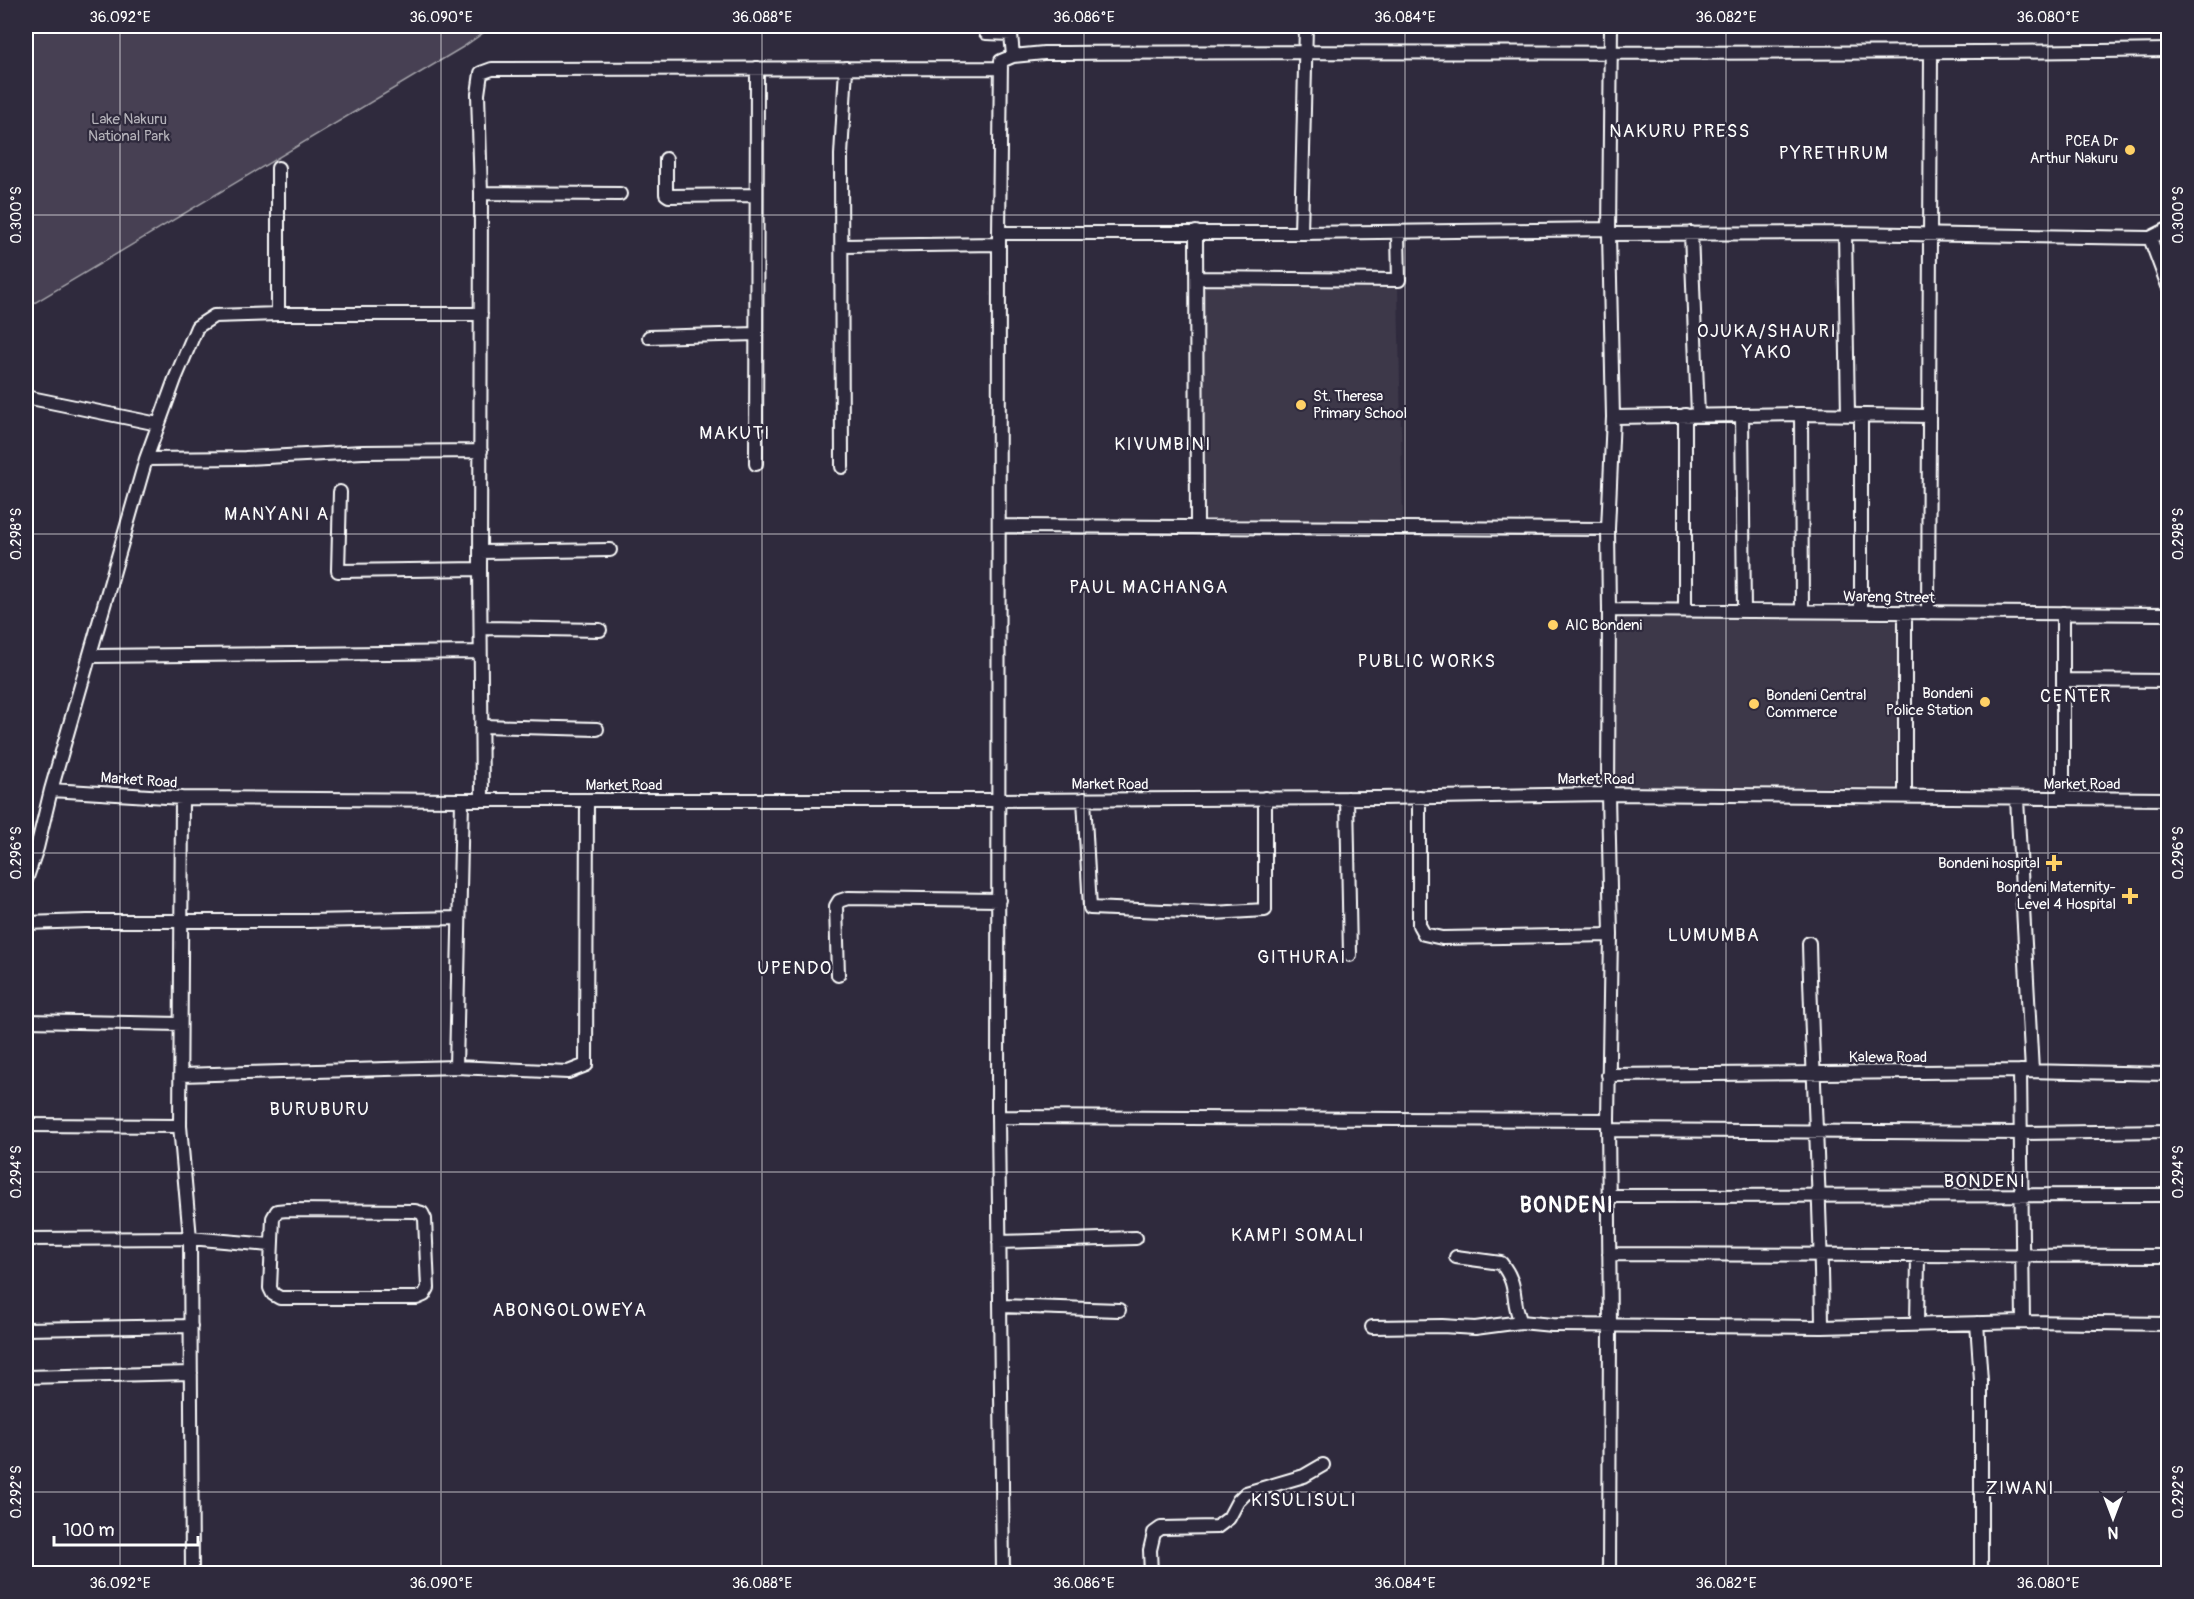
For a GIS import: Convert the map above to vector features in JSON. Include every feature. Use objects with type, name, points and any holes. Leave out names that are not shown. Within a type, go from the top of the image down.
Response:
[{"type":"street","points":[[986,26],[986,33],[1012,45],[1044,53],[1305,40],[1611,53],[1931,54],[2169,50]]},
{"type":"street","points":[[1609,1574],[1608,1075],[1611,935],[1608,794],[1608,529],[1613,417],[1609,231],[1611,26]]},
{"type":"street","points":[[1301,234],[1305,40]]},
{"type":"street","points":[[1003,1574],[998,1117],[999,238],[1001,62],[1012,45]]},
{"type":"street","points":[[1928,613],[1931,54]]},
{"type":"street","points":[[756,464],[757,68]]},
{"type":"street","points":[[842,467],[841,155],[846,68]]},
{"type":"street","points":[[482,799],[481,193],[478,94],[481,73],[492,69],[1001,68]]},
{"type":"street","points":[[666,159],[666,194],[669,196],[756,195]]},
{"type":"street","points":[[278,168],[278,314]]},
{"type":"street","points":[[481,193],[620,194]]},
{"type":"street","points":[[842,246],[1196,232],[1301,234],[1609,231],[2150,238],[2169,229]]},
{"type":"street","points":[[1196,232],[1197,526]]},
{"type":"street","points":[[1197,278],[1399,280],[1398,233]]},
{"type":"street","points":[[1691,233],[1698,415]]},
{"type":"street","points":[[1845,233],[1848,415]]},
{"type":"street","points":[[2150,238],[2169,286]]},
{"type":"street","points":[[26,880],[37,848],[51,790],[146,459],[196,327],[214,316],[481,314]]},
{"type":"street","points":[[649,337],[756,334]]},
{"type":"street","points":[[26,397],[158,424]]},
{"type":"street","points":[[1613,417],[1801,414],[1929,416]]},
{"type":"street","points":[[1801,414],[1802,610]]},
{"type":"street","points":[[1685,415],[1685,610]]},
{"type":"street","points":[[1742,415],[1744,611]]},
{"type":"street","points":[[1861,415],[1861,612]]},
{"type":"street","points":[[146,459],[245,459],[363,452],[481,451]]},
{"type":"street","points":[[340,492],[338,572],[480,569]]},
{"type":"street","points":[[999,526],[1608,529]]},
{"type":"street","points":[[480,552],[610,550]]},
{"type":"street","name":"Wareng Street","points":[[1609,610],[2169,614]]},
{"type":"street","points":[[1905,613],[1905,796]]},
{"type":"street","points":[[2063,613],[2063,798]]},
{"type":"street","points":[[481,628],[600,630]]},
{"type":"street","points":[[91,656],[480,652]]},
{"type":"street","points":[[2063,680],[2169,681]]},
{"type":"street","points":[[481,726],[597,729]]},
{"type":"street","name":"Market Road","points":[[51,790],[182,798],[462,800],[999,800],[1608,794],[2169,799]]},
{"type":"street","points":[[1419,797],[1419,925],[1424,934],[1442,938],[1611,935]]},
{"type":"street","points":[[182,798],[180,1126],[190,1238],[192,1574]]},
{"type":"street","points":[[1084,799],[1090,908],[1213,913],[1264,910],[1266,798]]},
{"type":"street","points":[[1347,798],[1350,955]]},
{"type":"street","points":[[2017,799],[2026,1071],[2021,1133],[2024,1322]]},
{"type":"street","points":[[456,1067],[462,800]]},
{"type":"street","points":[[181,1075],[456,1067],[568,1072],[586,1065],[587,800]]},
{"type":"street","points":[[838,975],[836,906],[839,902],[848,898],[999,900]]},
{"type":"street","points":[[26,924],[181,920],[309,921],[459,918]]},
{"type":"street","points":[[1809,943],[1822,1327]]},
{"type":"street","points":[[26,1021],[180,1024]]},
{"type":"street","name":"Kalewa Road","points":[[1608,1075],[2026,1071],[2169,1074]]},
{"type":"street","points":[[998,1117],[1608,1125],[1815,1133],[2169,1131]]},
{"type":"street","points":[[26,1125],[180,1126]]},
{"type":"street","points":[[1609,1196],[2169,1195]]},
{"type":"street","points":[[277,1211],[415,1211],[422,1213],[425,1219],[428,1288],[424,1295],[417,1299],[280,1298],[273,1294],[270,1288],[270,1245],[273,1218],[277,1211]]},
{"type":"street","points":[[26,1239],[190,1238],[270,1245]]},
{"type":"street","points":[[999,1242],[1136,1238]]},
{"type":"street","points":[[1609,1254],[2169,1256]]},
{"type":"street","points":[[1917,1325],[1918,1256]]},
{"type":"street","points":[[1456,1257],[1501,1263],[1511,1276],[1521,1322]]},
{"type":"street","points":[[1000,1306],[1119,1310]]},
{"type":"street","points":[[1371,1327],[1475,1328],[1521,1322],[1610,1326],[1822,1327],[2024,1322],[2169,1324]]},
{"type":"street","points":[[1977,1323],[1981,1381],[1981,1574]]},
{"type":"street","points":[[26,1329],[191,1326]]},
{"type":"street","points":[[26,1377],[191,1373]]},
{"type":"street","points":[[1151,1574],[1150,1550],[1154,1533],[1161,1528],[1217,1527],[1229,1518],[1246,1493],[1304,1476],[1323,1465]]},
{"type":"shaded area","name":"St. Theresa Primary School","points":[[1201,282],[1398,287],[1403,523],[1202,523]]},
{"type":"shaded area","name":"Bondeni Central Commerce","points":[[1613,615],[1898,621],[1896,787],[1610,787]]},
{"type":"green space","name":"Lake Nakuru National Park","points":[[26,26],[493,26],[463,47],[26,308]]},
{"type":"place","name":"PCEA Dr Arthur Nakuru","points":[[2130,150]]},
{"type":"place","name":"St. Theresa Primary School","points":[[1301,405]]},
{"type":"place","name":"AIC Bondeni","points":[[1553,625]]},
{"type":"place","name":"Bondeni Police Station","points":[[1985,702]]},
{"type":"place","name":"Bondeni Central Commerce","points":[[1754,704]]},
{"type":"place","name":"Bondeni hospital","points":[[2054,863]]},
{"type":"place","name":"Bondeni Maternity- Level 4 Hospital","points":[[2130,896]]},
{"type":"district","name":"NAKURU PRESS","points":[[1680,131]]},
{"type":"district","name":"PYRETHRUM","points":[[1834,153]]},
{"type":"district","name":"OJUKA/SHAURI YAKO","points":[[1767,341]]},
{"type":"district","name":"MAKUTI","points":[[735,433]]},
{"type":"district","name":"KIVUMBINI","points":[[1163,444]]},
{"type":"district","name":"MANYANI A","points":[[277,514]]},
{"type":"district","name":"PAUL MACHANGA","points":[[1149,587]]},
{"type":"district","name":"PUBLIC WORKS","points":[[1427,661]]},
{"type":"district","name":"CENTER","points":[[2076,696]]},
{"type":"district","name":"LUMUMBA","points":[[1714,935]]},
{"type":"district","name":"GITHURAI","points":[[1302,957]]},
{"type":"district","name":"UPENDO","points":[[795,968]]},
{"type":"district","name":"BURUBURU","points":[[320,1109]]},
{"type":"district","name":"BONDENI","points":[[1985,1181]]},
{"type":"district","name":"BONDENI","points":[[1567,1205]]},
{"type":"district","name":"KAMPI SOMALI","points":[[1298,1235]]},
{"type":"district","name":"ABONGOLOWEYA","points":[[570,1310]]},
{"type":"district","name":"ZIWANI","points":[[2020,1488]]},
{"type":"district","name":"KISULISULI","points":[[1304,1500]]}]
